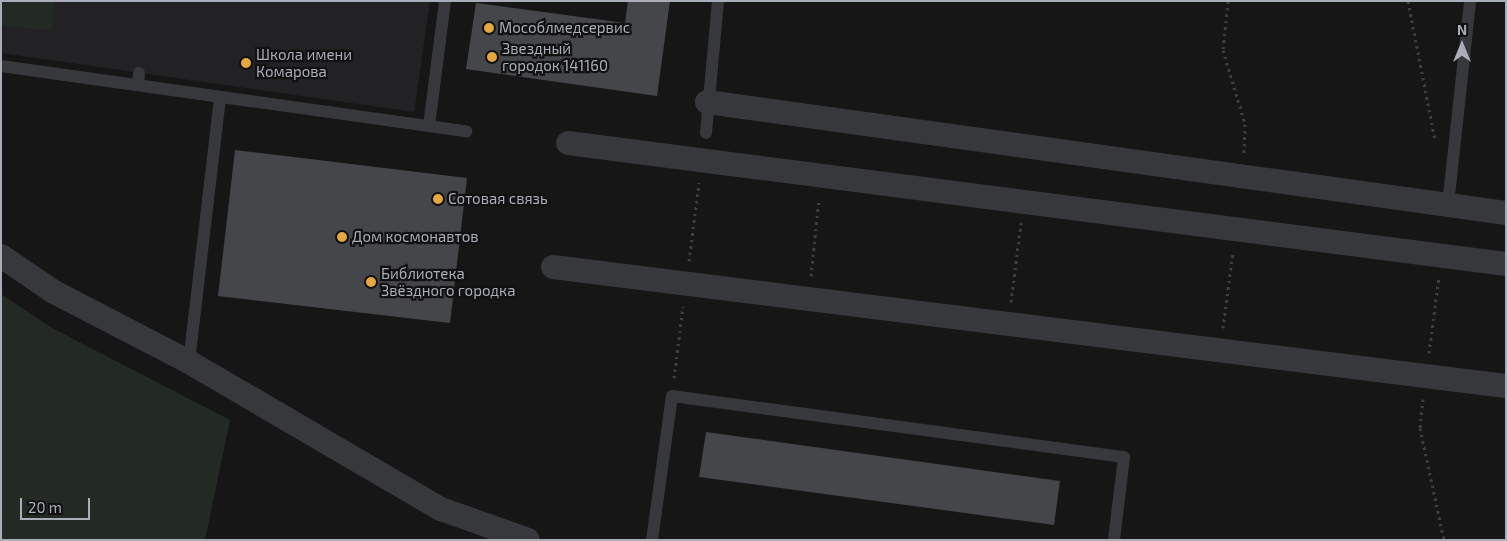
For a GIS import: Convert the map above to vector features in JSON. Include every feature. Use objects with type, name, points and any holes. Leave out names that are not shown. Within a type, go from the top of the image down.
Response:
[{"type":"street","points":[[707,102],[1506,213]]},
{"type":"street","points":[[568,143],[1506,264]]},
{"type":"street","points":[[1,256],[54,292],[189,362],[441,510],[528,540]]},
{"type":"street","points":[[553,267],[1506,386]]},
{"type":"lane","points":[[429,126],[445,1]]},
{"type":"lane","points":[[706,133],[707,102],[718,1]]},
{"type":"lane","points":[[1448,205],[1470,1]]},
{"type":"lane","points":[[1,66],[138,79],[220,97],[466,131]]},
{"type":"lane","points":[[189,362],[220,97]]},
{"type":"lane","points":[[652,540],[672,396],[1124,457],[1114,540]]},
{"type":"path","points":[[1408,1],[1436,147]]},
{"type":"path","points":[[808,299],[822,176]]},
{"type":"path","points":[[1008,324],[1024,202]]},
{"type":"shaded area","name":"Школа имени Комарова","points":[[1,1],[430,1],[414,112],[1,53]]},
{"type":"shaded area","points":[[1,1],[55,1],[52,31],[1,25]]},
{"type":"shaded area","points":[[1,294],[52,328],[230,420],[205,540],[1,540]]},
{"type":"building","points":[[628,1],[670,1],[657,96],[466,69],[476,3],[625,23]]},
{"type":"building","name":"Дом космонавтов","points":[[235,150],[467,178],[450,323],[218,296]]},
{"type":"building","points":[[706,432],[1060,481],[1054,525],[699,477]]},
{"type":"place","name":"Мособлмедсервис","points":[[489,28]]},
{"type":"place","name":"Звездный городок 141160","points":[[492,57]]},
{"type":"place","name":"Школа имени Комарова","points":[[246,63]]},
{"type":"place","name":"Сотовая связь","points":[[438,199]]},
{"type":"place","name":"Дом космонавтов","points":[[342,237]]},
{"type":"place","name":"Библиотека Звёздного городка","points":[[371,282]]}]
